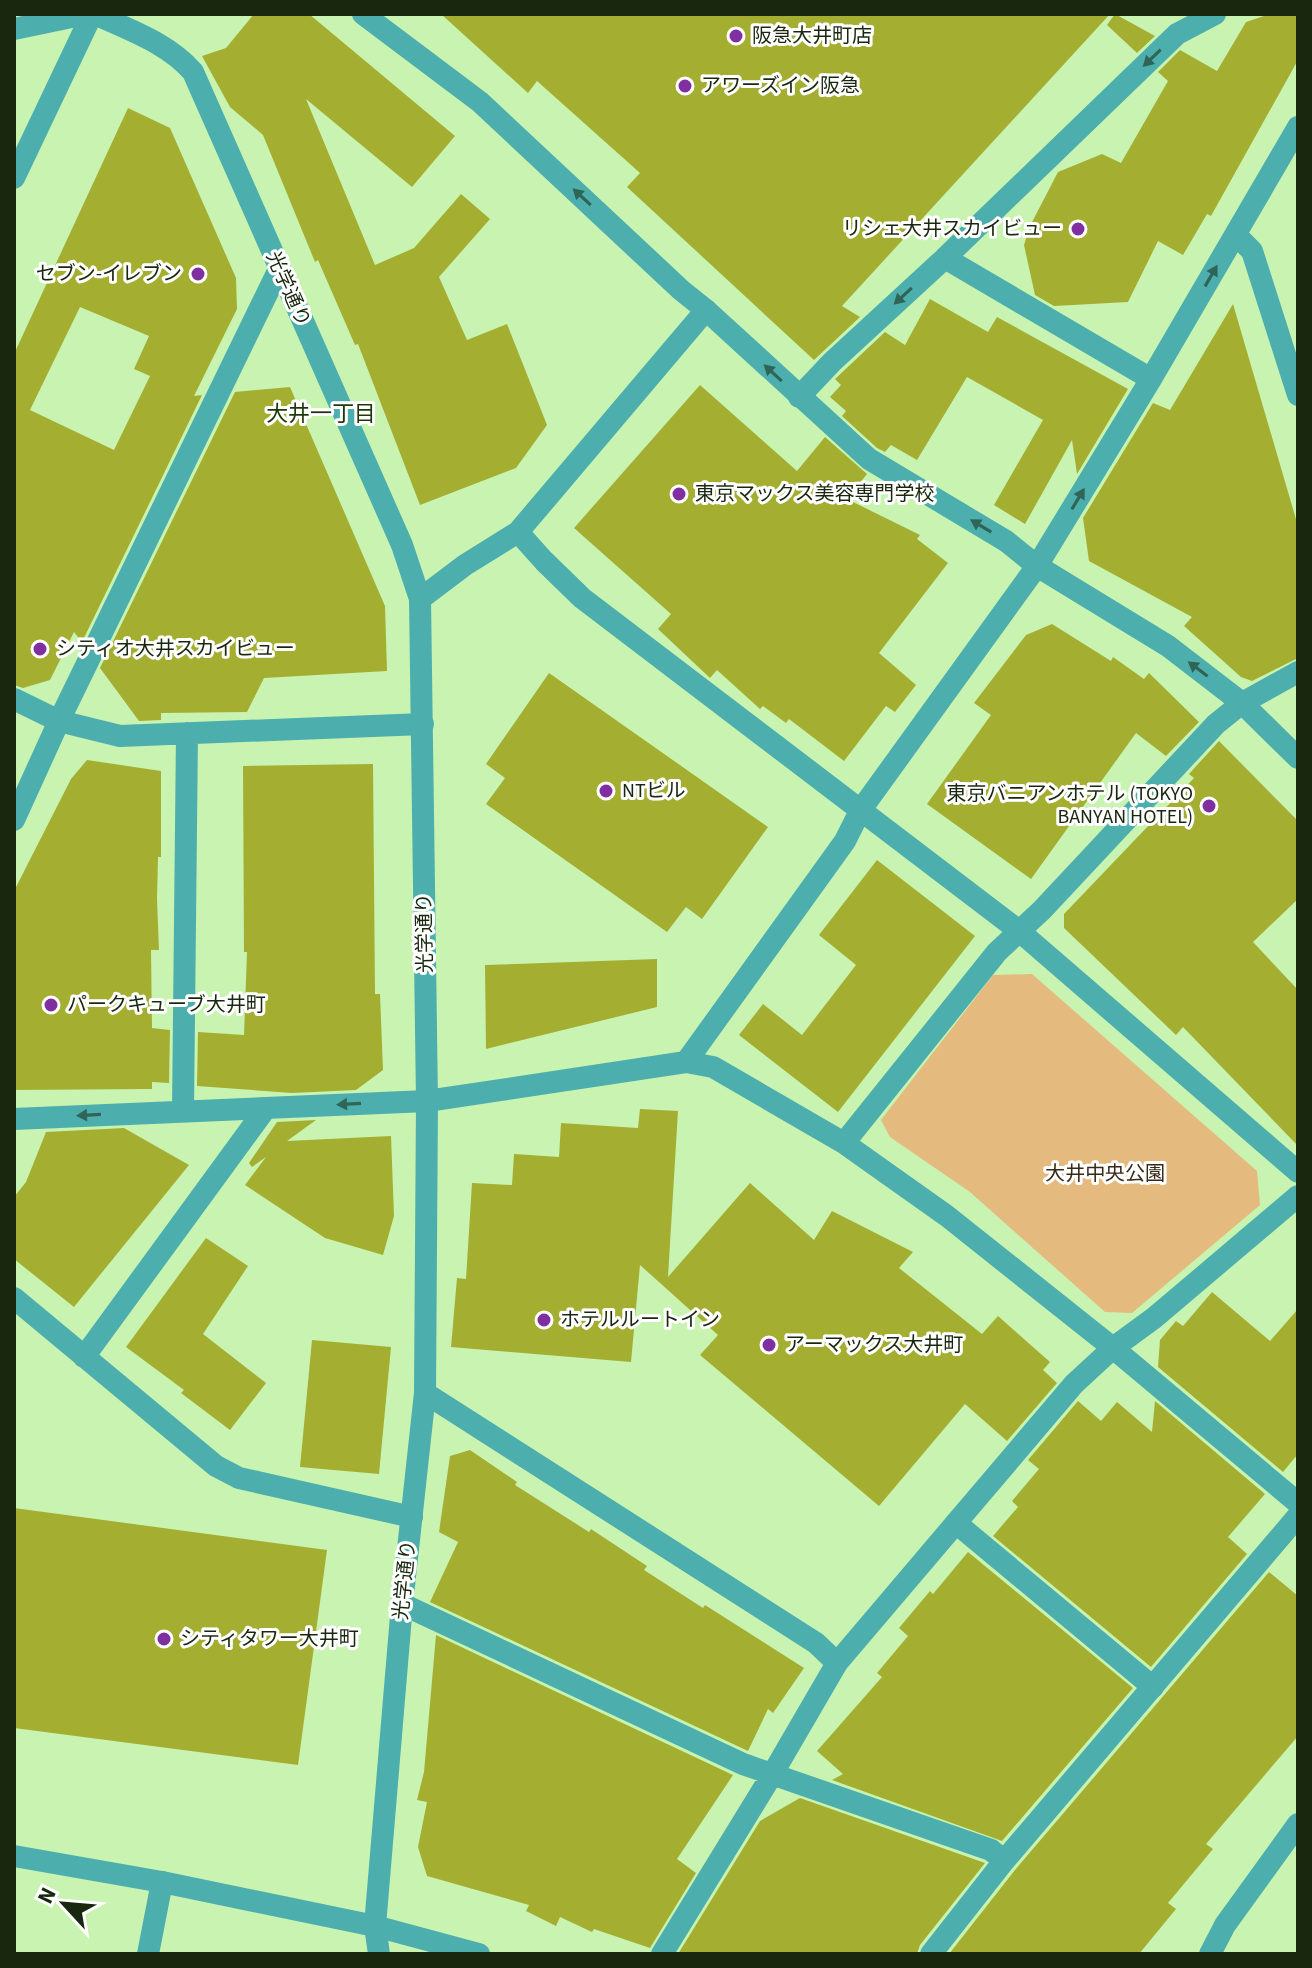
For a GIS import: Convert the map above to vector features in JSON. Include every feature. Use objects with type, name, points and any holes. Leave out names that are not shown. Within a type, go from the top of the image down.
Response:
[{"type":"street","points":[[14,29],[91,14]]},
{"type":"street","points":[[14,178],[91,14]]},
{"type":"street","name":"光学通り","points":[[91,14],[165,47],[193,72],[402,545],[420,599],[427,1101],[425,1393],[402,1604],[375,1926],[379,1954]]},
{"type":"street","points":[[363,14],[480,102],[681,290],[869,459],[1006,541],[1037,566],[1168,646],[1242,703],[1298,758]]},
{"type":"street","points":[[799,397],[1177,34],[1215,14]]},
{"type":"street","points":[[686,1062],[845,841],[860,811],[1037,566],[1151,379],[1298,127]]},
{"type":"street","points":[[1236,235],[1252,251],[1298,395]]},
{"type":"street","points":[[945,258],[1151,379]]},
{"type":"street","points":[[14,820],[279,269]]},
{"type":"street","points":[[420,599],[465,565],[518,532],[706,310]]},
{"type":"street","points":[[518,532],[582,598],[1018,930],[1298,1172]]},
{"type":"street","points":[[844,1143],[997,952],[1042,910],[1216,724],[1242,703],[1298,672]]},
{"type":"street","points":[[14,699],[59,721],[120,736],[423,724]]},
{"type":"street","points":[[183,1110],[187,733]]},
{"type":"street","points":[[14,1119],[427,1101],[686,1062],[713,1067],[844,1143],[947,1216],[1113,1348],[1298,1503]]},
{"type":"street","points":[[84,1357],[266,1108]]},
{"type":"street","points":[[662,1954],[837,1663],[1074,1384],[1113,1348],[1154,1318],[1298,1196]]},
{"type":"street","points":[[14,1298],[216,1466],[239,1478],[412,1517]]},
{"type":"street","points":[[425,1393],[816,1643],[837,1663]]},
{"type":"street","points":[[931,1954],[1004,1861],[1298,1516]]},
{"type":"street","points":[[956,1523],[1153,1687]]},
{"type":"street","points":[[402,1604],[743,1764],[991,1850],[1004,1861]]},
{"type":"street","points":[[1210,1954],[1225,1925],[1298,1824]]},
{"type":"street","points":[[14,1856],[162,1882],[375,1926],[479,1954]]},
{"type":"street","points":[[148,1954],[162,1882]]},
{"type":"green space","name":"大井中央公園","points":[[1032,974],[1257,1171],[1260,1205],[1132,1313],[1105,1312],[970,1192],[890,1137],[881,1120],[993,975]]},
{"type":"building","points":[[254,14],[309,14],[455,136],[412,187],[306,99],[375,265],[414,248],[461,194],[490,219],[439,277],[467,340],[507,324],[547,425],[516,468],[420,505],[358,344],[355,345],[318,260],[315,262],[263,135],[230,107],[202,56],[226,48]]},
{"type":"building","points":[[441,14],[1110,14],[842,306],[860,317],[814,360],[627,187],[640,173],[537,81],[528,93]]},
{"type":"building","points":[[1115,14],[1155,36],[1137,53],[1107,25]]},
{"type":"building","points":[[1270,14],[1298,14],[1298,60],[1211,216],[1207,214],[1183,255],[1158,241],[1128,302],[1054,306],[1035,295],[1024,245],[1030,226],[1058,172],[1102,154],[1121,163],[1168,81],[1158,72],[1180,50],[1217,71],[1246,22]]},
{"type":"building","points":[[128,108],[170,128],[236,278],[237,309],[194,396],[202,395],[82,642],[74,632],[50,680],[23,688],[14,685],[14,354]],"holes":[[[80,307],[149,336],[134,369],[150,376],[114,450],[30,410]]]},
{"type":"building","points":[[930,299],[988,332],[997,317],[1128,389],[1077,474],[1072,440],[1025,524],[994,505],[1043,420],[967,377],[917,460],[891,445],[885,452],[877,448],[842,416],[846,411],[830,397],[841,385],[835,379],[885,332],[905,345]]},
{"type":"building","points":[[1233,304],[1298,526],[1298,658],[1252,681],[1241,677],[1184,626],[1192,617],[1089,561],[1083,518],[1153,403],[1170,410]]},
{"type":"building","points":[[700,385],[797,471],[825,437],[867,474],[847,499],[920,535],[917,539],[948,563],[879,653],[916,685],[895,712],[886,706],[844,761],[789,719],[786,723],[763,706],[760,709],[717,670],[710,678],[658,629],[671,614],[574,528]]},
{"type":"building","points":[[290,387],[385,606],[387,671],[264,678],[247,712],[161,713],[161,720],[139,721],[100,668],[235,392]]},
{"type":"building","points":[[1052,624],[1111,661],[1113,657],[1144,679],[1149,673],[1199,722],[1166,756],[1136,733],[1031,879],[927,804],[991,715],[974,703],[1026,635]]},
{"type":"building","name":"NTビル","points":[[549,673],[768,827],[702,919],[686,907],[667,932],[486,804],[505,778],[486,764]]},
{"type":"building","points":[[1219,741],[1298,821],[1298,899],[1253,942],[1298,990],[1298,1146],[1183,1027],[1176,1035],[1064,928],[1064,914],[1194,778],[1189,774]]},
{"type":"building","points":[[87,760],[161,771],[161,857],[158,857],[157,899],[159,950],[151,950],[152,1028],[170,1030],[169,1083],[152,1082],[152,1089],[14,1090],[14,891],[71,779]]},
{"type":"building","points":[[373,764],[375,994],[380,994],[383,1070],[356,1090],[292,1093],[197,1086],[198,1032],[244,1035],[247,952],[244,952],[243,766]]},
{"type":"building","points":[[877,860],[975,936],[838,1112],[739,1035],[763,1004],[802,1035],[856,965],[819,935]]},
{"type":"building","points":[[657,959],[657,1007],[486,1049],[485,965]]},
{"type":"building","points":[[640,1109],[678,1111],[668,1277],[750,1183],[814,1240],[832,1211],[913,1252],[899,1268],[982,1334],[998,1316],[1050,1362],[1043,1370],[1057,1383],[1007,1441],[965,1404],[879,1506],[700,1355],[718,1335],[640,1265],[631,1362],[451,1347],[457,1278],[466,1279],[472,1183],[512,1185],[514,1154],[559,1157],[561,1123],[638,1128]]},
{"type":"building","points":[[316,1120],[287,1141],[391,1136],[394,1216],[383,1255],[325,1238],[245,1185],[266,1157],[252,1167],[249,1163],[277,1122]]},
{"type":"building","points":[[124,1128],[189,1165],[74,1307],[14,1259],[14,1197],[26,1182],[46,1132]]},
{"type":"building","points":[[206,1238],[248,1266],[203,1334],[266,1383],[230,1430],[181,1393],[184,1390],[126,1347]]},
{"type":"building","points":[[1212,1292],[1270,1341],[1298,1309],[1298,1454],[1283,1472],[1158,1367],[1160,1340],[1176,1321],[1183,1326]]},
{"type":"building","points":[[312,1340],[391,1347],[379,1474],[300,1467]]},
{"type":"building","points":[[1078,1401],[1101,1421],[1117,1402],[1152,1432],[1155,1401],[1265,1494],[1228,1537],[1247,1554],[1151,1667],[993,1536],[1018,1507],[1012,1501],[1039,1469],[1028,1460]]},
{"type":"building","points":[[470,1450],[517,1482],[515,1485],[647,1566],[644,1570],[804,1668],[773,1713],[768,1709],[748,1751],[430,1602],[458,1542],[439,1532],[450,1456]]},
{"type":"building","name":"シティタワー大井町","points":[[14,1508],[327,1550],[298,1765],[14,1728]]},
{"type":"building","points":[[968,1552],[1133,1688],[1002,1841],[832,1780],[843,1774],[817,1751],[882,1677],[877,1673],[908,1636],[899,1628]]},
{"type":"building","points":[[1269,1572],[1298,1596],[1298,1736],[1206,1844],[1213,1849],[1168,1903],[1176,1909],[1139,1954],[949,1954],[1015,1870]]},
{"type":"building","points":[[436,1635],[733,1775],[677,1859],[696,1873],[650,1948],[594,1929],[592,1932],[560,1917],[556,1926],[526,1911],[529,1905],[427,1876],[418,1847],[427,1802],[417,1800],[424,1772]]},
{"type":"building","points":[[800,1798],[985,1863],[920,1945],[917,1954],[678,1954],[760,1821]]},
{"type":"place","name":"阪急大井町店","points":[[736,36]]},
{"type":"place","name":"アワーズイン阪急","points":[[685,86]]},
{"type":"place","name":"リシェ大井スカイビュー","points":[[1078,229]]},
{"type":"place","name":"セブン-イレブン","points":[[198,274]]},
{"type":"place","name":"東京マックス美容専門学校","points":[[679,494]]},
{"type":"place","name":"シティオ大井スカイビュー","points":[[40,649]]},
{"type":"place","name":"NTビル","points":[[606,791]]},
{"type":"place","name":"東京バニアンホテル (TOKYO BANYAN HOTEL)","points":[[1209,806]]},
{"type":"place","name":"パークキューブ大井町","points":[[51,1005]]},
{"type":"place","name":"ホテルルートイン","points":[[544,1320]]},
{"type":"place","name":"アーマックス大井町","points":[[769,1345]]},
{"type":"place","name":"シティタワー大井町","points":[[164,1639]]},
{"type":"district","name":"大井一丁目","points":[[321,414]]}]
